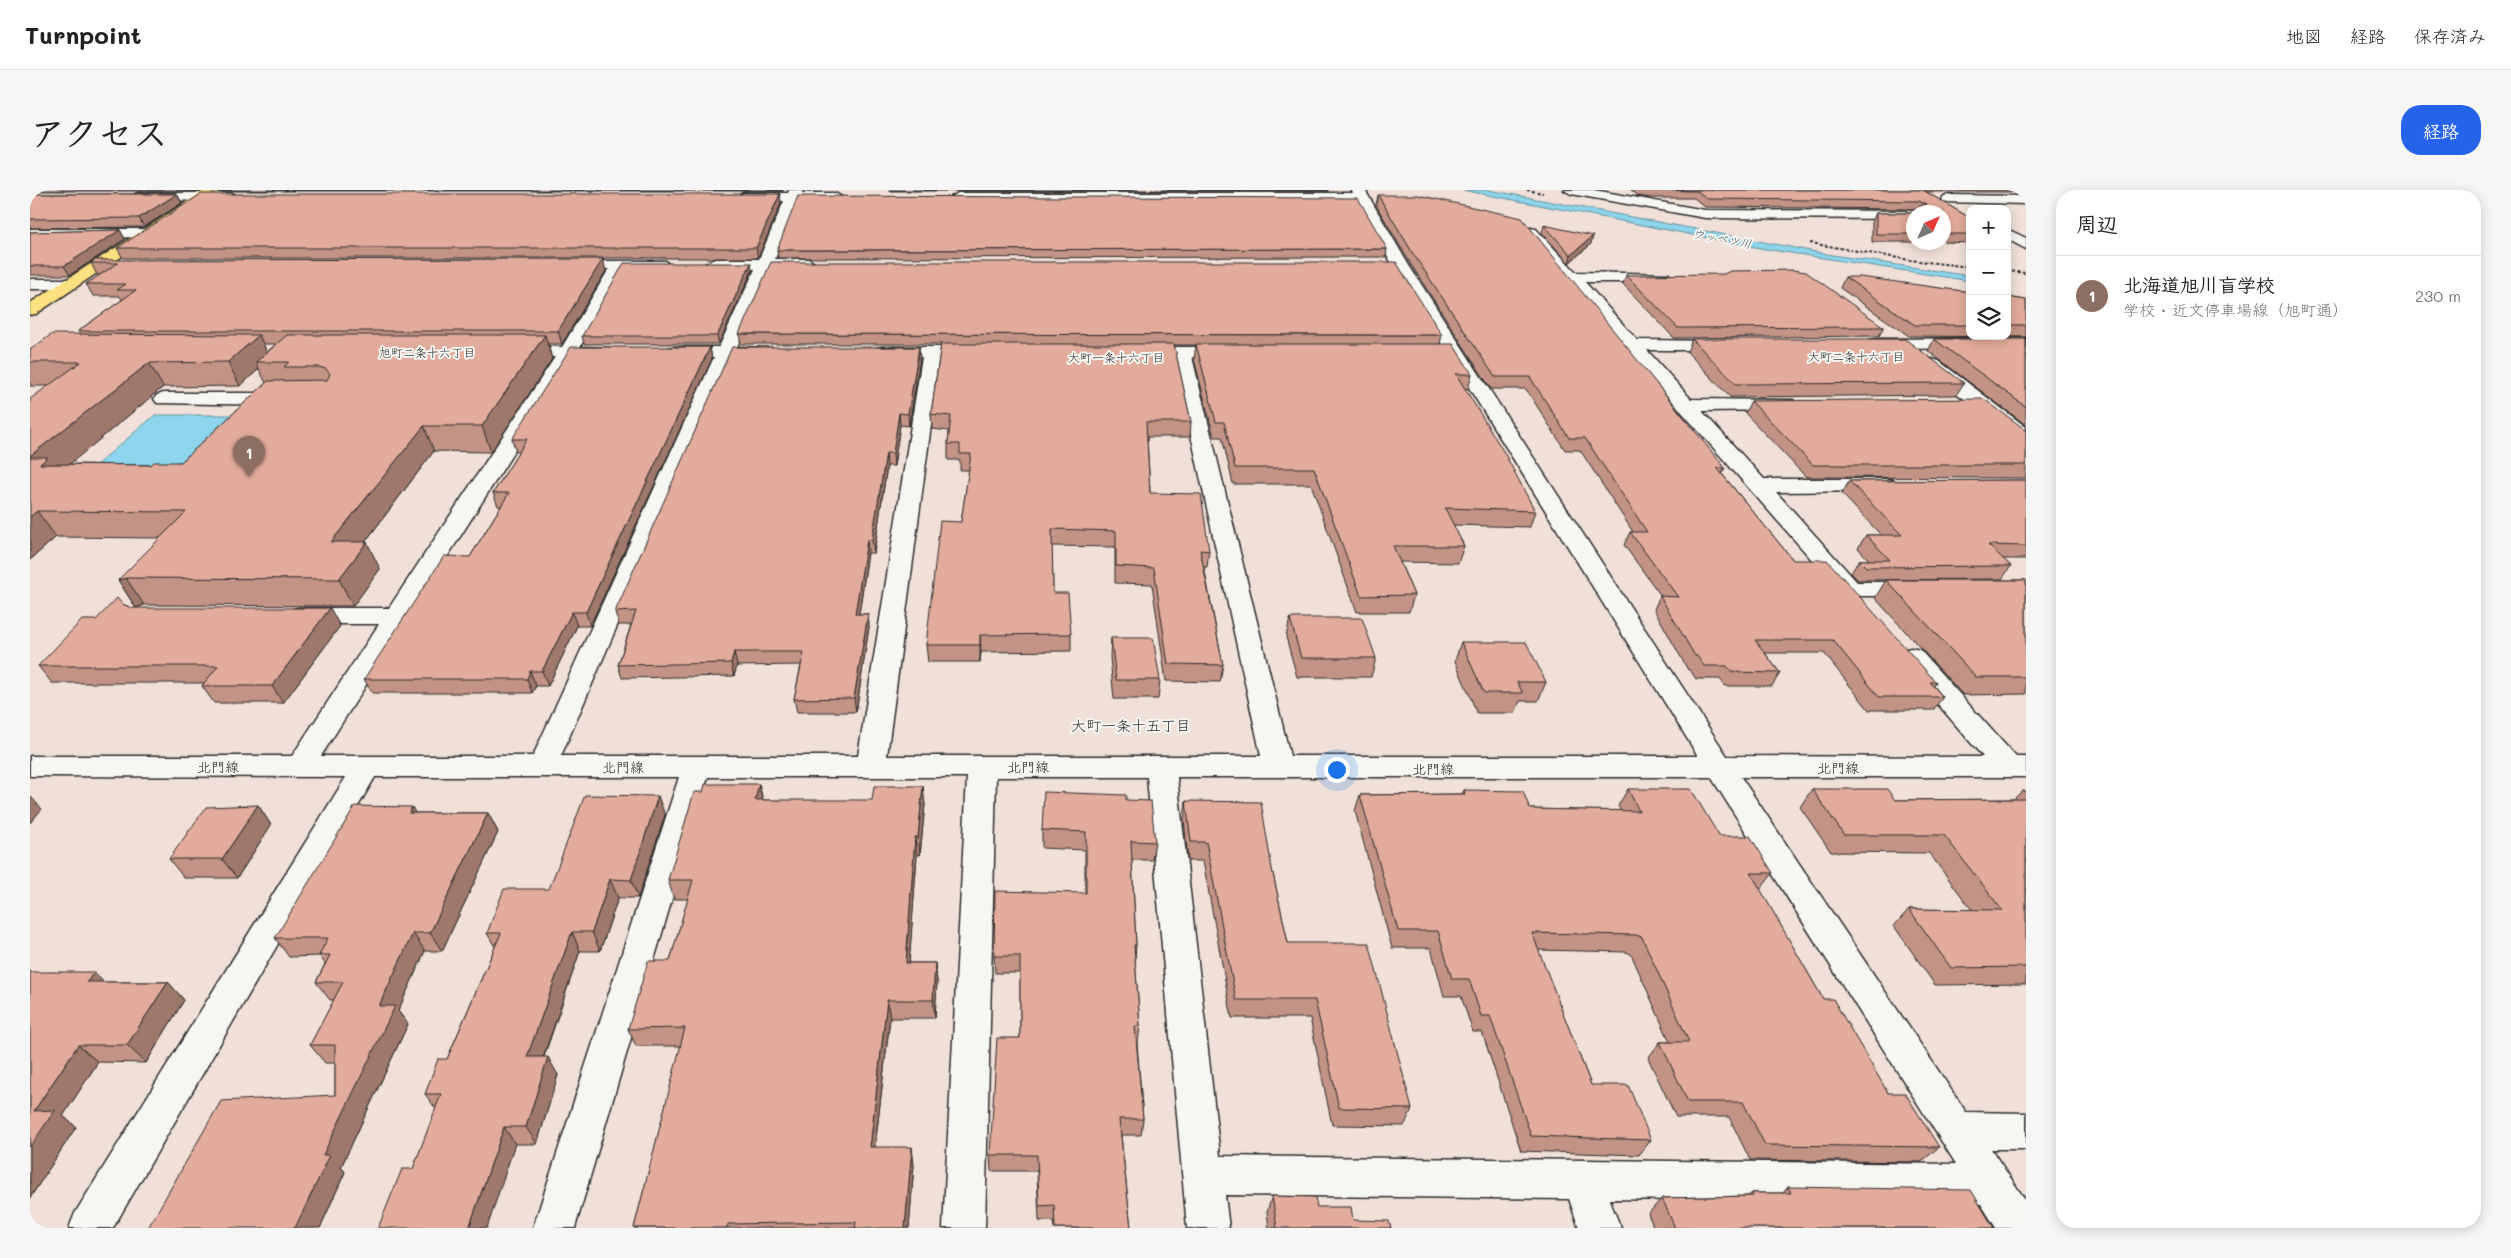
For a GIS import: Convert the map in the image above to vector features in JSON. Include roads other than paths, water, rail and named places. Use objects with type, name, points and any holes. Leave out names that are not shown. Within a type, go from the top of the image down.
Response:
[{"type":"main road","points":[[30,310],[209,193]]},
{"type":"street","points":[[1571,190],[1705,214],[1906,215]]},
{"type":"street","points":[[1933,190],[1966,209]]},
{"type":"street","points":[[126,197],[209,193],[244,197]]},
{"type":"street","points":[[942,197],[1101,193],[1360,194],[1390,264],[1445,352],[2020,1228]]},
{"type":"street","points":[[733,197],[794,194],[852,197]]},
{"type":"street","points":[[542,767],[766,264],[794,194]]},
{"type":"street","points":[[1949,199],[2026,200]]},
{"type":"street","points":[[1528,228],[1870,611]]},
{"type":"street","points":[[30,234],[147,234]]},
{"type":"street","points":[[2011,235],[2026,244]]},
{"type":"street","points":[[551,264],[678,264]]},
{"type":"street","points":[[300,766],[399,616],[568,352],[620,264]]},
{"type":"street","points":[[697,264],[825,264]]},
{"type":"street","points":[[99,265],[129,265]]},
{"type":"street","points":[[1572,277],[1681,277]]},
{"type":"street","points":[[30,284],[70,284]]},
{"type":"street","points":[[1880,326],[2026,437]]},
{"type":"street","points":[[1856,344],[2026,343]]},
{"type":"street","points":[[1633,345],[1740,344]]},
{"type":"street","points":[[498,352],[627,352]]},
{"type":"street","points":[[657,352],[786,352]]},
{"type":"street","points":[[864,352],[992,352]]},
{"type":"street","points":[[871,766],[932,352]]},
{"type":"street","points":[[1122,352],[1250,352]]},
{"type":"street","points":[[1182,352],[1278,768]]},
{"type":"street","points":[[240,399],[262,379]]},
{"type":"street","points":[[164,399],[300,399]]},
{"type":"street","points":[[1952,403],[1981,403]]},
{"type":"street","points":[[1687,405],[1805,404]]},
{"type":"street","points":[[1759,486],[1907,485]]},
{"type":"street","points":[[1850,589],[1938,588]]},
{"type":"street","points":[[271,616],[399,616]]},
{"type":"street","points":[[1897,641],[2017,767]]},
{"type":"street","name":"北門線","points":[[34,771],[300,766],[2017,767]]},
{"type":"street","points":[[90,1228],[367,766]]},
{"type":"street","points":[[554,1228],[696,766]]},
{"type":"street","points":[[964,1228],[982,766]]},
{"type":"street","points":[[1161,767],[1208,1228]]},
{"type":"street","points":[[1957,1130],[2026,1131]]},
{"type":"street","points":[[1202,1175],[1992,1184]]},
{"type":"street","points":[[1582,1180],[1600,1228]]},
{"type":"water","name":"ウッペツ川","points":[[1462,190],[1489,190],[1832,255],[1966,275],[1966,280],[1765,249]]},
{"type":"water","points":[[155,415],[239,415],[159,490],[67,490]]},
{"type":"place","name":"北海道旭川盲学校","points":[[249,477]]},
{"type":"district","name":"旭町二条十六丁目","points":[[427,352]]},
{"type":"district","name":"大町二条十六丁目","points":[[1856,356]]},
{"type":"district","name":"大町一条十六丁目","points":[[1116,357]]},
{"type":"district","name":"大町一条十五丁目","points":[[1131,725]]}]
